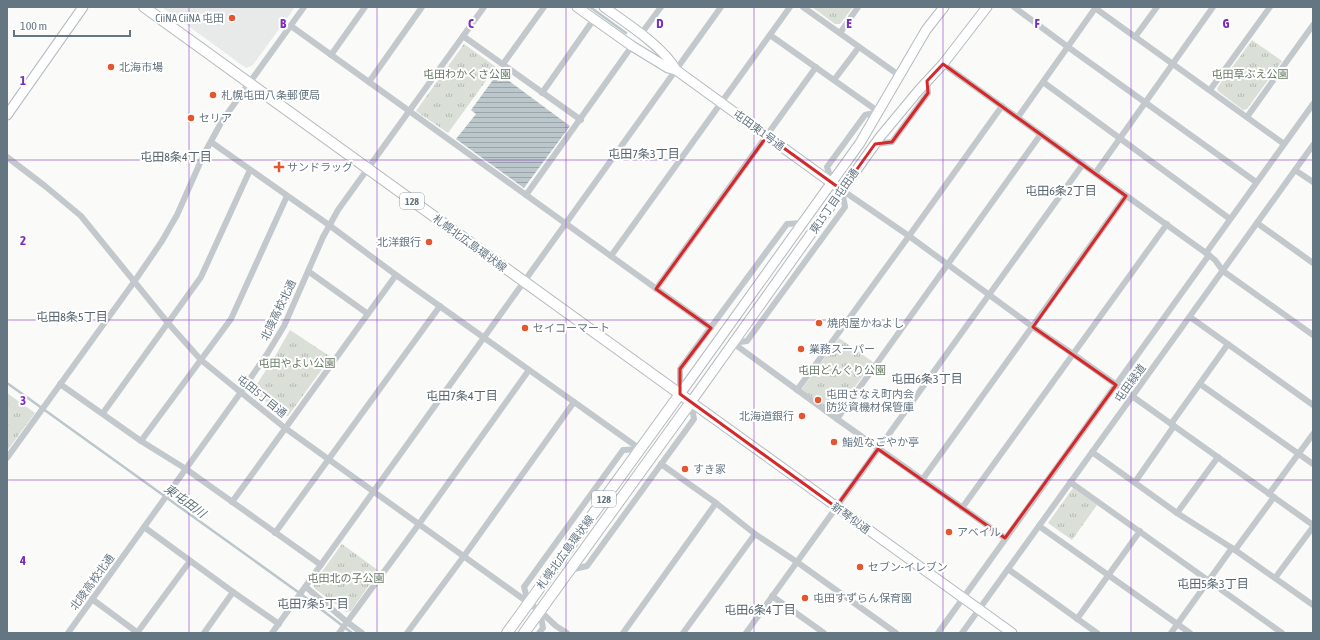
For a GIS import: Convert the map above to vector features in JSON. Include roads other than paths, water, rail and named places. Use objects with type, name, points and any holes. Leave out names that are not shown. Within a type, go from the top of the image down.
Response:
[{"type":"main road","name":"札幌北広島環状線","points":[[144,7],[691,402],[570,570]]},
{"type":"main road","name":"札幌北広島環状線","points":[[507,633],[680,394]]},
{"type":"main road","name":"128","points":[[524,633],[570,570]]},
{"type":"street","points":[[7,115],[83,7]]},
{"type":"street","points":[[7,458],[162,241],[177,215],[204,154],[222,121],[304,7]]},
{"type":"street","points":[[331,55],[365,7]]},
{"type":"street","points":[[369,82],[422,7]]},
{"type":"street","name":"北陵高校北通","points":[[68,633],[242,392],[284,326],[329,225],[367,169],[484,7]]},
{"type":"street","points":[[503,64],[544,7]]},
{"type":"street","name":"屯田東1号通","points":[[577,7],[632,46],[668,68],[676,70],[842,190]]},
{"type":"street","name":"屯田東1号通","points":[[604,7],[641,34],[672,62],[676,70]]},
{"type":"street","points":[[641,34],[661,7]]},
{"type":"street","points":[[272,633],[721,7]]},
{"type":"street","points":[[611,256],[790,7]]},
{"type":"street","points":[[803,7],[900,76]]},
{"type":"street","points":[[840,33],[858,7]]},
{"type":"street","name":"東15丁目屯田通","points":[[680,394],[860,143],[926,30],[944,7]]},
{"type":"street","name":"東15丁目屯田通","points":[[691,402],[875,144],[943,64],[987,7]]},
{"type":"street","points":[[1014,7],[1256,182]]},
{"type":"street","points":[[1135,37],[1157,7]]},
{"type":"street","points":[[1096,172],[1213,7]]},
{"type":"street","points":[[1210,90],[1270,7]]},
{"type":"street","points":[[1018,117],[1096,8],[1284,144]]},
{"type":"street","points":[[542,93],[594,19]]},
{"type":"street","points":[[1247,117],[1313,25]]},
{"type":"street","points":[[291,26],[711,328]]},
{"type":"street","points":[[770,35],[879,112]]},
{"type":"street","points":[[463,36],[581,120]]},
{"type":"street","points":[[526,195],[581,120],[632,46]]},
{"type":"street","points":[[834,80],[859,46]]},
{"type":"street","points":[[943,64],[1096,172],[1126,196],[1208,254],[1223,270],[1313,335]]},
{"type":"street","points":[[656,289],[816,67]]},
{"type":"street","points":[[1043,82],[1230,219]]},
{"type":"street","points":[[938,633],[1116,385],[1208,254],[1230,219],[1313,104]]},
{"type":"street","points":[[797,390],[1002,106]]},
{"type":"street","points":[[832,182],[827,167],[865,115],[879,112]]},
{"type":"street","points":[[837,419],[1041,134]]},
{"type":"street","points":[[210,142],[329,225],[396,275],[640,449]]},
{"type":"street","name":"屯田緑道","points":[[962,633],[1313,145]]},
{"type":"street","name":"屯田5丁目通","points":[[7,157],[81,216],[168,323],[201,360],[285,428],[540,611],[556,626],[567,633]]},
{"type":"street","points":[[746,633],[1083,164]]},
{"type":"street","points":[[103,413],[201,277],[250,170]]},
{"type":"street","points":[[1296,170],[1313,182]]},
{"type":"street","points":[[842,190],[909,236],[1033,327],[1173,425],[1313,526],[1275,578]]},
{"type":"street","points":[[141,441],[231,319],[287,196]]},
{"type":"street","points":[[922,480],[1126,196]]},
{"type":"street","points":[[680,394],[680,369],[787,224],[803,223]]},
{"type":"street","points":[[1257,223],[1313,263]]},
{"type":"street","points":[[962,508],[1167,224]]},
{"type":"street","points":[[308,271],[368,314]]},
{"type":"street","points":[[232,502],[396,275]]},
{"type":"street","points":[[275,533],[440,306]]},
{"type":"street","points":[[1190,317],[1313,405]]},
{"type":"street","points":[[733,344],[878,449],[1005,538]]},
{"type":"street","points":[[1135,482],[1228,344]]},
{"type":"street","points":[[343,628],[529,370]]},
{"type":"street","points":[[60,384],[141,441],[186,469],[321,565]]},
{"type":"street","points":[[1200,384],[1313,464]]},
{"type":"street","points":[[407,633],[574,402]]},
{"type":"street","points":[[570,570],[587,566],[694,418],[691,402]]},
{"type":"street","name":"新琴似通","points":[[691,402],[1012,633]]},
{"type":"street","points":[[1171,633],[1208,580],[1272,496],[1313,434]]},
{"type":"street","points":[[1092,452],[1177,513],[1233,549],[1313,605]]},
{"type":"street","points":[[1177,513],[1218,457]]},
{"type":"street","points":[[660,464],[716,503],[755,534],[797,562],[896,633]]},
{"type":"street","points":[[1070,482],[1282,633]]},
{"type":"street","points":[[623,633],[716,503]]},
{"type":"street","points":[[1040,526],[1190,633]]},
{"type":"street","points":[[144,527],[279,624]]},
{"type":"street","points":[[1077,618],[1140,531]]},
{"type":"street","points":[[683,633],[755,534]]},
{"type":"street","points":[[92,599],[137,633],[190,561]]},
{"type":"street","points":[[1008,569],[1097,633]]},
{"type":"street","points":[[302,591],[343,628],[362,633]]},
{"type":"street","points":[[204,633],[233,592]]},
{"type":"street","points":[[772,596],[824,633]]},
{"type":"street","points":[[539,633],[543,628],[540,611]]},
{"type":"waterway","points":[[590,7],[626,33]]},
{"type":"waterway","name":"東屯田川","points":[[7,383],[305,597],[352,633]]},
{"type":"place","name":"CiiNA CiiNA 屯田","points":[[232,18]]},
{"type":"place","name":"北海市場","points":[[111,67]]},
{"type":"place","name":"札幌屯田八条郵便局","points":[[213,95]]},
{"type":"place","name":"セリア","points":[[191,118]]},
{"type":"place","name":"サンドラッグ","points":[[279,167]]},
{"type":"place","name":"北洋銀行","points":[[429,242]]},
{"type":"place","name":"焼肉屋かねよし","points":[[819,323]]},
{"type":"place","name":"セイコーマート","points":[[525,328]]},
{"type":"place","name":"業務スーパー","points":[[801,349]]},
{"type":"place","name":"屯田さなえ町内会 防災資機材保管庫","points":[[818,400]]},
{"type":"place","name":"北海道銀行","points":[[802,416]]},
{"type":"place","name":"鮨処なごやか亭","points":[[834,442]]},
{"type":"place","name":"すき家","points":[[685,469]]},
{"type":"place","name":"アベイル","points":[[949,532]]},
{"type":"place","name":"セブン-イレブン","points":[[860,567]]},
{"type":"place","name":"屯田すずらん保育園","points":[[805,598]]},
{"type":"district","name":"屯田7条3丁目","points":[[644,154]]},
{"type":"district","name":"屯田8条4丁目","points":[[176,157]]},
{"type":"district","name":"屯田6条2丁目","points":[[1061,191]]},
{"type":"district","name":"屯田8条5丁目","points":[[72,317]]},
{"type":"district","name":"屯田6条3丁目","points":[[927,379]]},
{"type":"district","name":"屯田7条4丁目","points":[[462,396]]},
{"type":"district","name":"屯田5条3丁目","points":[[1213,584]]},
{"type":"district","name":"屯田7条5丁目","points":[[313,604]]},
{"type":"district","name":"屯田6条4丁目","points":[[760,610]]},
{"type":"park label","name":"屯田わかくさ公園","points":[[467,74]]},
{"type":"park label","name":"屯田草ぶえ公園","points":[[1250,74]]},
{"type":"park label","name":"屯田やよい公園","points":[[297,363]]},
{"type":"park label","name":"屯田どんぐり公園","points":[[842,370]]},
{"type":"park label","name":"屯田北の子公園","points":[[346,578]]}]
